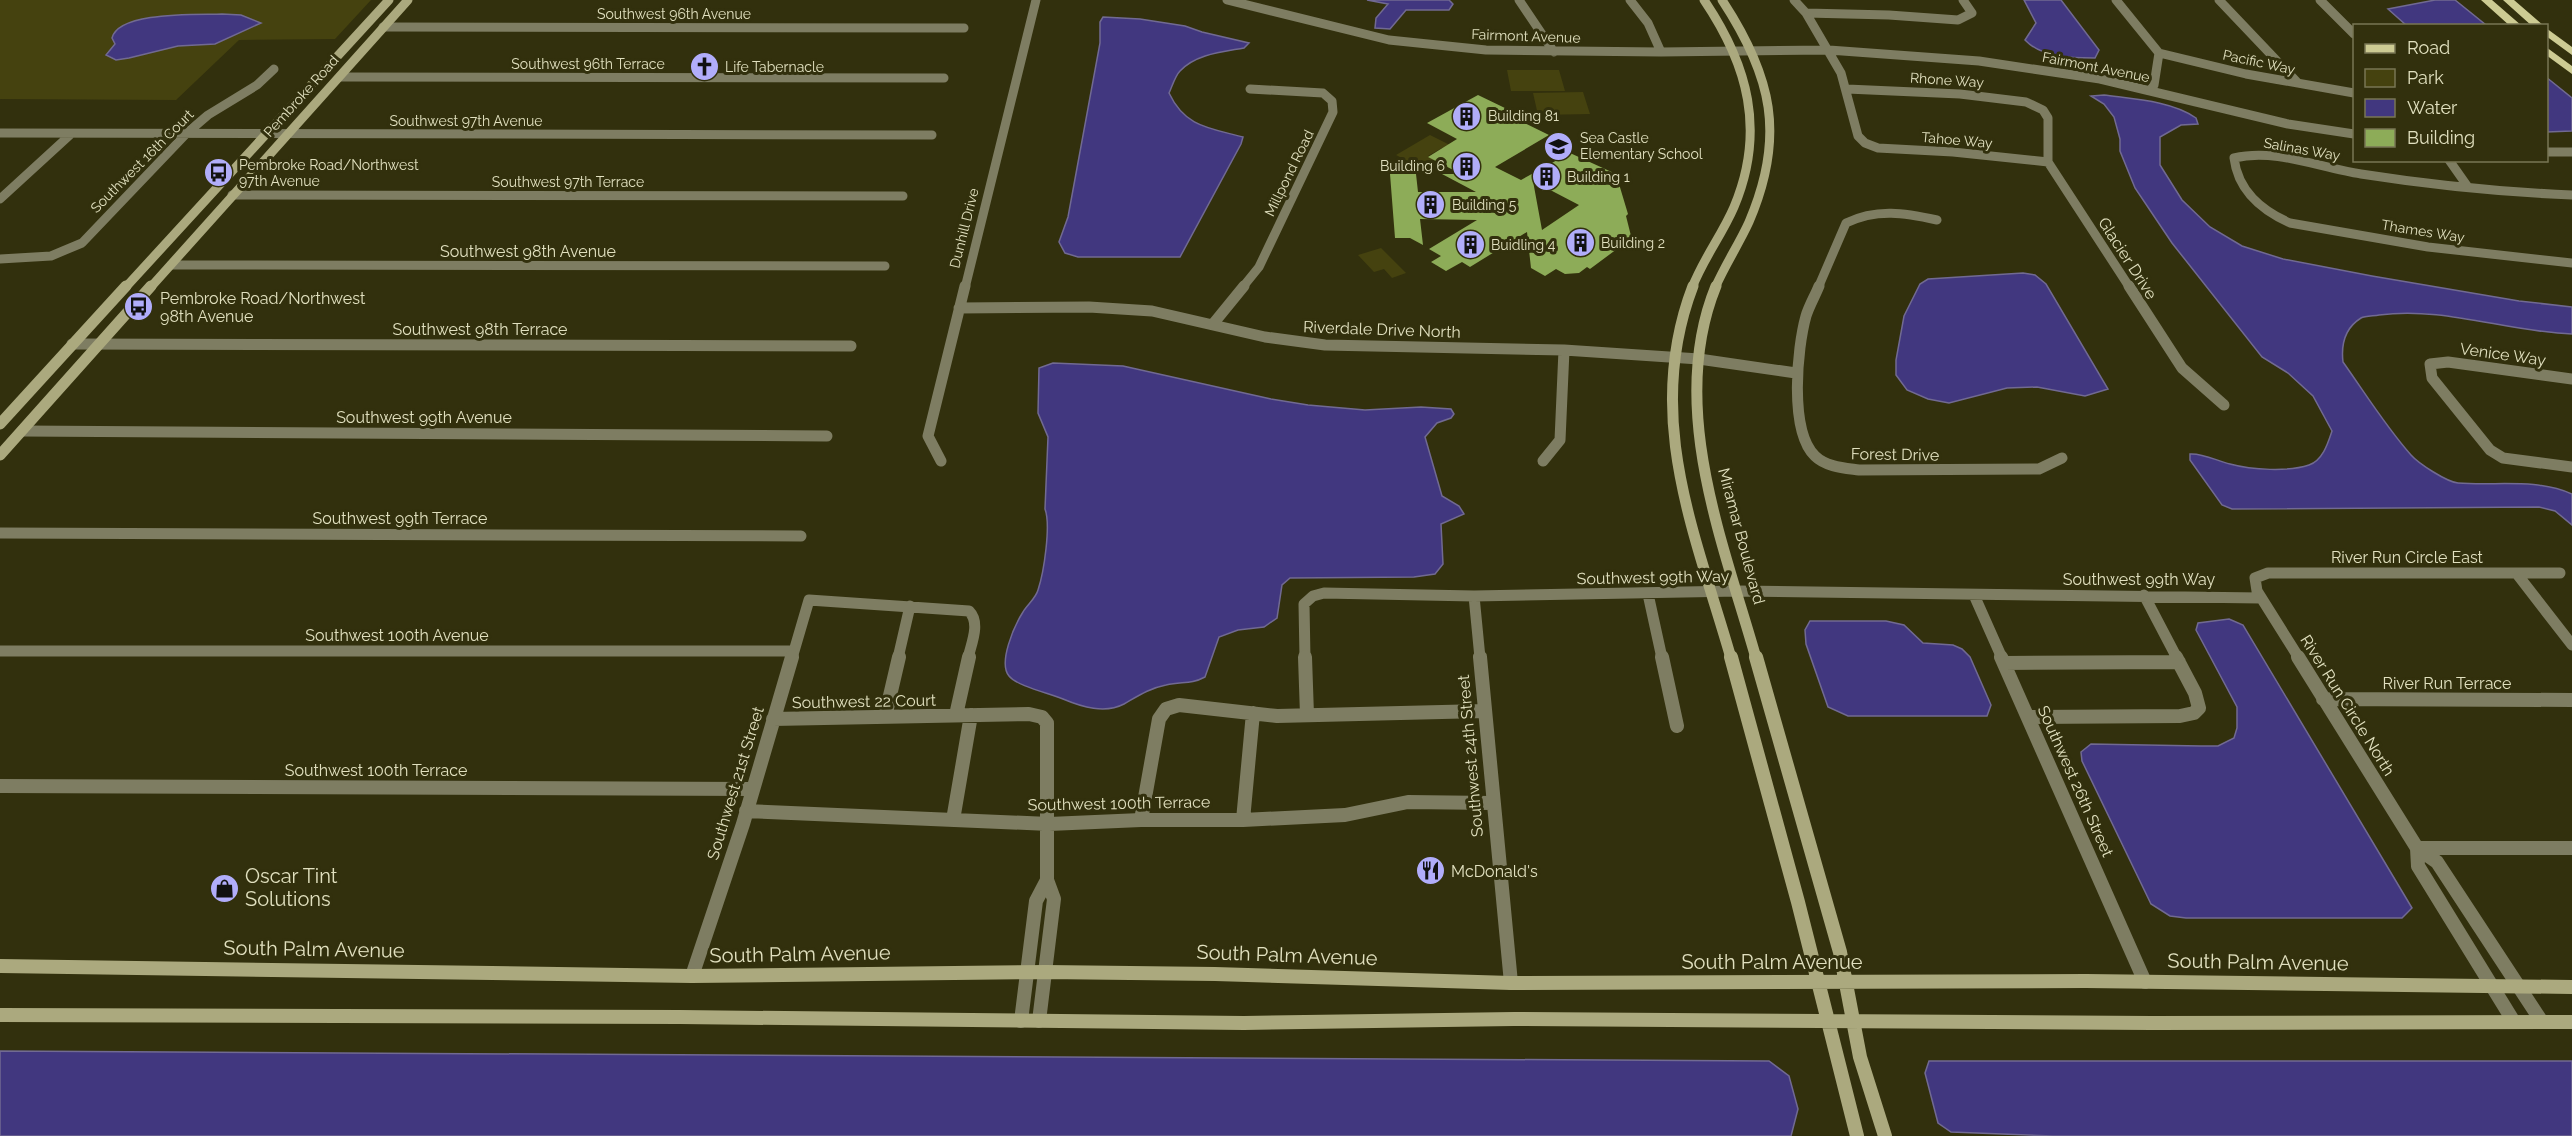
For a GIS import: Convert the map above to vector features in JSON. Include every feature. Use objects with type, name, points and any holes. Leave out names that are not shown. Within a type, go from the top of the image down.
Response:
[{"type":"main road","name":"Pembroke Road","points":[[0,424],[389,0]]},
{"type":"main road","name":"Pembroke Road","points":[[0,455],[408,0]]},
{"type":"main road","points":[[1704,0],[1727,34],[1746,79],[1750,101],[1750,151],[1735,204],[1695,279],[1680,328],[1674,358],[1672,427],[1677,459],[1711,591],[1756,750],[1857,1136]]},
{"type":"main road","name":"Miramar Boulevard","points":[[1722,0],[1754,51],[1766,83],[1770,113],[1769,148],[1750,220],[1716,285],[1708,309],[1700,359],[1698,408],[1704,470],[1840,952],[1860,1057],[1884,1136]]},
{"type":"main road","points":[[2486,0],[2515,24]]},
{"type":"main road","points":[[2508,0],[2537,24]]},
{"type":"main road","points":[[2548,32],[2572,52]]},
{"type":"main road","points":[[2548,51],[2572,71]]},
{"type":"main road","name":"South Palm Avenue","points":[[0,966],[692,976],[1046,972],[1215,974],[1511,983],[2145,982],[2572,987]]},
{"type":"main road","points":[[0,1015],[680,1017],[1244,1023],[1514,1019],[2572,1022]]},
{"type":"street","name":"Dunhill Drive","points":[[941,461],[928,436],[1036,0]]},
{"type":"street","name":"Fairmont Avenue","points":[[1227,0],[1299,20],[1389,40],[1486,50],[1554,52],[1829,50],[1979,62],[2152,88],[2353,127]]},
{"type":"street","points":[[1519,0],[1554,52]]},
{"type":"street","points":[[1630,0],[1648,23],[1661,52]]},
{"type":"street","points":[[1794,0],[1806,13],[1829,50],[1847,89]]},
{"type":"street","points":[[1806,13],[1889,15],[1958,20],[1967,18],[1972,13],[1964,0]]},
{"type":"street","points":[[2116,0],[2159,53],[2152,88]]},
{"type":"street","points":[[2219,0],[2298,84]]},
{"type":"street","points":[[2320,0],[2353,32]]},
{"type":"street","name":"Southwest 96th Avenue","points":[[383,27],[964,28]]},
{"type":"street","name":"Pacific Way","points":[[2159,53],[2298,84],[2353,93]]},
{"type":"street","name":"Southwest 16th Court","points":[[0,259],[41,259],[61,255],[82,243],[187,133],[208,115],[257,85],[274,69]]},
{"type":"street","name":"Southwest 96th Terrace","points":[[340,77],[944,78]]},
{"type":"street","name":"Fairmont Avenue","points":[[2152,88],[2288,124],[2353,134]]},
{"type":"street","name":"Millpond Road","points":[[1214,324],[1259,267],[1333,112],[1332,101],[1323,93],[1250,89]]},
{"type":"street","name":"Rhone Way","points":[[1847,89],[1972,95],[2026,102],[2043,110],[2048,117],[2048,162]]},
{"type":"street","name":"Tahoe Way","points":[[1847,89],[1858,136],[1865,143],[1878,148],[1953,152],[2048,162]]},
{"type":"street","name":"Southwest 97th Avenue","points":[[0,134],[932,135]]},
{"type":"street","points":[[0,199],[71,134]]},
{"type":"street","points":[[2548,144],[2572,144]]},
{"type":"street","points":[[2548,152],[2572,152]]},
{"type":"street","name":"Salinas Way","points":[[2271,216],[2260,208],[2235,175],[2234,158],[2241,154],[2261,155],[2358,174],[2468,187],[2572,195]]},
{"type":"street","name":"Glacier Drive","points":[[2048,162],[2181,368],[2224,405]]},
{"type":"street","points":[[2451,162],[2468,187]]},
{"type":"street","name":"Southwest 97th Terrace","points":[[232,195],[903,196]]},
{"type":"street","name":"Forest Drive","points":[[1936,220],[1900,212],[1879,212],[1860,215],[1846,223],[1806,316],[1796,373],[1801,427],[1807,445],[1816,457],[1833,466],[1859,470],[2039,469],[2062,458]]},
{"type":"street","name":"Thames Way","points":[[2271,216],[2290,223],[2428,247],[2572,263]]},
{"type":"street","name":"Southwest 98th Avenue","points":[[171,265],[885,266]]},
{"type":"street","name":"Riverdale Drive North","points":[[959,308],[1089,307],[1152,311],[1265,337],[1325,345],[1564,350],[1700,359],[1796,373]]},
{"type":"street","name":"Southwest 98th Terrace","points":[[72,344],[851,346]]},
{"type":"street","points":[[1543,461],[1560,440],[1564,350]]},
{"type":"street","name":"Venice Way","points":[[2572,379],[2448,362],[2430,364],[2432,378],[2490,450],[2503,458],[2572,467]]},
{"type":"street","name":"Southwest 99th Avenue","points":[[22,431],[827,436]]},
{"type":"street","name":"Southwest 99th Terrace","points":[[0,533],[801,536]]},
{"type":"street","name":"River Run Circle East","points":[[2255,578],[2268,573],[2560,573]]},
{"type":"street","points":[[2517,574],[2572,645]]},
{"type":"street","name":"River Run Circle North","points":[[2255,578],[2257,591],[2261,598],[2417,848],[2437,862],[2542,1022]]},
{"type":"street","name":"Southwest 99th Way","points":[[1307,715],[1304,604],[1313,596],[1324,593],[1474,597],[1738,591],[2261,598]]},
{"type":"street","points":[[1648,594],[1677,726]]},
{"type":"street","name":"Southwest 26th Street","points":[[1974,595],[2145,982]]},
{"type":"street","points":[[2028,717],[2180,716],[2194,713],[2199,708],[2195,693],[2145,595]]},
{"type":"street","name":"Southwest 24th Street","points":[[1474,597],[1483,711],[1511,983]]},
{"type":"street","name":"Southwest 21st Street","points":[[692,976],[746,811],[809,600],[910,606]]},
{"type":"street","points":[[885,717],[910,606],[969,611],[974,616],[975,627],[963,715],[960,776],[953,820]]},
{"type":"street","name":"Southwest 100th Avenue","points":[[0,651],[794,651]]},
{"type":"street","points":[[2004,663],[2179,662]]},
{"type":"street","name":"River Run Terrace","points":[[2323,699],[2572,700]]},
{"type":"street","points":[[1141,820],[1159,719],[1166,709],[1179,705],[1277,716],[1483,711]]},
{"type":"street","points":[[1243,820],[1253,713]]},
{"type":"street","name":"Southwest 22 Court","points":[[773,719],[1029,714],[1042,717],[1047,723],[1049,824]]},
{"type":"street","name":"Southwest 100th Terrace","points":[[0,786],[752,789]]},
{"type":"street","name":"Southwest 100th Terrace","points":[[746,811],[1049,824],[1141,820],[1243,820],[1345,815],[1408,802],[1492,803]]},
{"type":"street","points":[[1039,1021],[1054,899],[1047,880],[1049,824]]},
{"type":"street","points":[[2417,848],[2572,848]]},
{"type":"street","name":"River Run Circle North","points":[[2417,848],[2418,866],[2514,1022]]},
{"type":"street","points":[[1021,1021],[1036,901],[1047,880]]},
{"type":"green space","points":[[0,0],[371,0],[335,39],[239,40],[176,100],[0,99]]},
{"type":"green space","points":[[1507,70],[1559,70],[1565,91],[1511,91]]},
{"type":"green space","points":[[1583,92],[1590,114],[1538,115],[1533,93]]},
{"type":"green space","points":[[1430,135],[1456,148],[1450,151],[1442,148],[1428,156],[1434,160],[1421,168],[1396,155]]},
{"type":"green space","points":[[1381,248],[1406,273],[1392,278],[1384,269],[1374,272],[1358,255]]},
{"type":"water","points":[[1367,0],[1449,0],[1453,4],[1449,10],[1406,10],[1390,29],[1375,28],[1376,18],[1388,4]]},
{"type":"water","points":[[2024,0],[2061,0],[2099,50],[2095,58],[2058,56],[2032,46],[2025,40],[2036,23]]},
{"type":"water","points":[[2435,0],[2455,0],[2485,24],[2405,24],[2388,9]]},
{"type":"water","points":[[241,15],[261,23],[215,44],[178,46],[116,60],[106,55],[115,44],[112,38],[118,29],[129,23],[161,16]]},
{"type":"water","points":[[1103,17],[1140,19],[1185,26],[1249,43],[1244,48],[1201,57],[1186,65],[1180,71],[1169,93],[1175,104],[1190,119],[1209,128],[1243,137],[1180,257],[1078,257],[1065,253],[1059,242],[1068,217],[1100,43],[1100,22]]},
{"type":"water","points":[[2548,79],[2572,98],[2572,131],[2548,132]]},
{"type":"water","points":[[2104,95],[2164,104],[2196,118],[2198,124],[2181,125],[2160,137],[2160,165],[2182,200],[2210,227],[2242,246],[2283,259],[2372,276],[2519,301],[2572,307],[2572,334],[2427,314],[2403,313],[2365,317],[2351,327],[2345,337],[2343,362],[2384,421],[2420,463],[2453,482],[2530,484],[2572,494],[2572,525],[2555,511],[2539,507],[2232,509],[2222,505],[2190,460],[2190,454],[2249,468],[2300,467],[2314,463],[2318,459],[2332,431],[2313,396],[2288,373],[2262,357],[2172,243],[2135,188],[2120,151],[2120,139],[2114,117],[2104,104],[2091,96]]},
{"type":"water","points":[[2023,273],[2035,275],[2046,284],[2108,389],[2085,396],[2037,387],[2007,388],[1949,403],[1928,399],[1907,390],[1896,375],[1896,360],[1904,316],[1920,284],[1928,279]]},
{"type":"water","points":[[1053,363],[1123,366],[1308,405],[1365,410],[1421,407],[1451,409],[1454,414],[1451,418],[1437,423],[1425,437],[1442,496],[1459,506],[1464,514],[1441,524],[1443,564],[1435,574],[1414,577],[1290,578],[1282,585],[1277,618],[1264,627],[1238,630],[1219,637],[1205,677],[1155,688],[1117,707],[1101,709],[1086,707],[1013,680],[1006,670],[1008,644],[1015,626],[1037,593],[1044,561],[1047,537],[1045,509],[1048,437],[1038,413],[1039,368]]},
{"type":"water","points":[[2229,619],[2243,625],[2412,908],[2402,918],[2186,918],[2170,916],[2151,904],[2082,761],[2081,752],[2091,744],[2218,746],[2234,738],[2237,728],[2237,707],[2196,630],[2198,623]]},
{"type":"water","points":[[1810,621],[1886,621],[1904,625],[1923,643],[1953,645],[1962,649],[1970,657],[1991,705],[1987,716],[1848,716],[1828,707],[1806,644],[1805,630]]},
{"type":"water","points":[[0,1051],[1769,1061],[1789,1076],[1798,1109],[1791,1136],[0,1136]]},
{"type":"water","points":[[1929,1061],[2572,1061],[2572,1136],[2053,1136],[1951,1132],[1938,1123],[1925,1073]]},
{"type":"building","points":[[1478,95],[1507,109],[1502,112],[1549,135],[1495,167],[1521,180],[1570,153],[1616,174],[1628,214],[1626,216],[1631,236],[1590,269],[1587,267],[1579,273],[1565,274],[1556,269],[1545,276],[1531,268],[1527,232],[1470,267],[1462,262],[1446,271],[1431,262],[1441,256],[1429,249],[1477,220],[1420,219],[1423,245],[1410,238],[1395,238],[1390,174],[1416,174],[1418,192],[1476,192],[1442,174],[1461,174],[1428,157],[1457,139],[1427,123]],"holes":[[[1533,181],[1579,205],[1542,230]]]},
{"type":"place","name":"Life Tabernacle","points":[[704,67]]},
{"type":"place","name":"Building 81","points":[[1467,116]]},
{"type":"place","name":"Sea Castle Elementary School","points":[[1559,146]]},
{"type":"place","name":"Building 6","points":[[1466,166]]},
{"type":"place","name":"Pembroke Road/Northwest 97th Avenue","points":[[218,173]]},
{"type":"place","name":"Building 1","points":[[1546,177]]},
{"type":"place","name":"Building 5","points":[[1431,205]]},
{"type":"place","name":"Building 2","points":[[1580,243]]},
{"type":"place","name":"Buidling 4","points":[[1470,245]]},
{"type":"place","name":"Pembroke Road/Northwest 98th Avenue","points":[[139,307]]},
{"type":"place","name":"McDonald's","points":[[1430,871]]},
{"type":"place","name":"Oscar Tint Solutions","points":[[224,888]]}]
